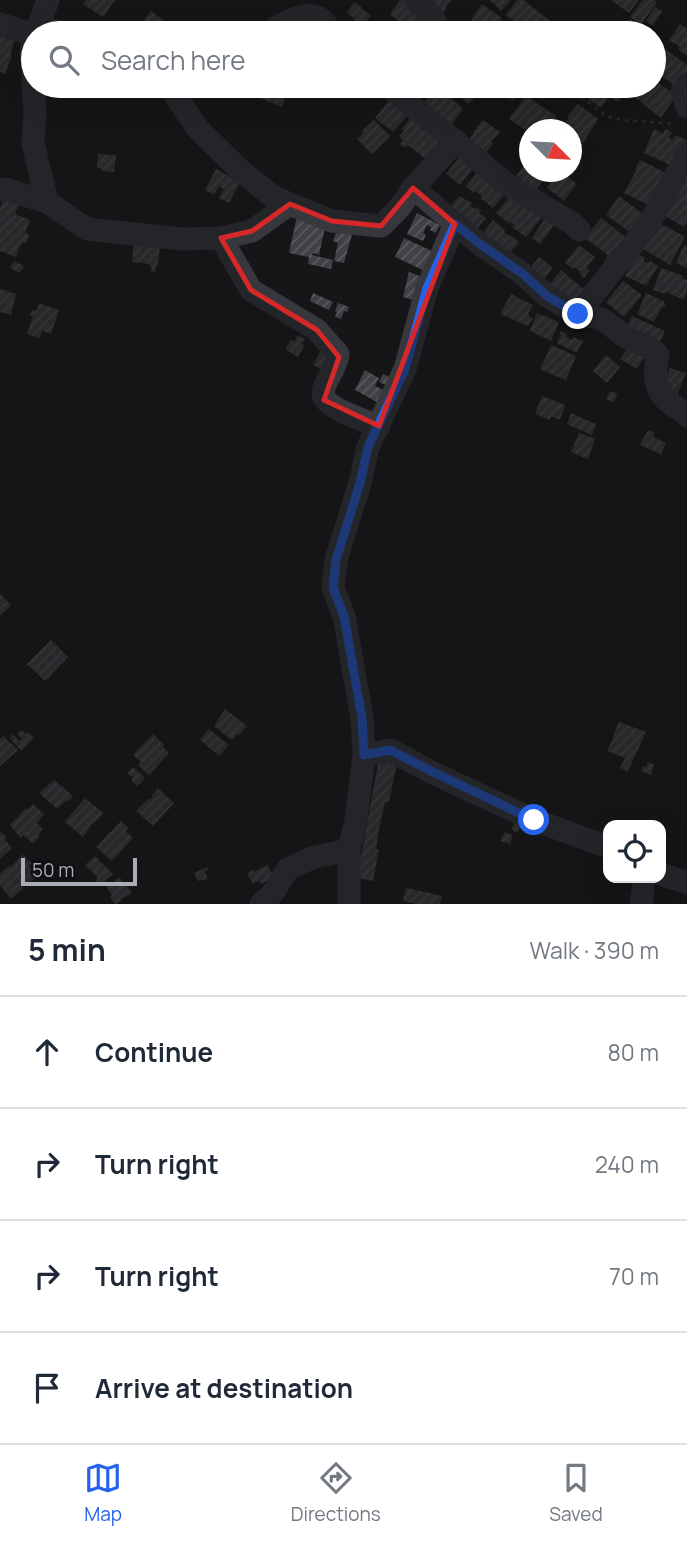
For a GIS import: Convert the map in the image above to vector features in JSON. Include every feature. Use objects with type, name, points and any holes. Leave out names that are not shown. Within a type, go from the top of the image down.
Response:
[{"type":"street","points":[[40,21],[48,0]]},
{"type":"street","points":[[416,0],[434,21]]},
{"type":"street","points":[[289,21],[308,15],[317,16],[324,21]]},
{"type":"street","points":[[0,24],[21,30]]},
{"type":"street","points":[[687,84],[682,91],[687,107]]},
{"type":"street","points":[[34,98],[33,143],[47,202]]},
{"type":"street","points":[[180,98],[198,129],[272,197],[332,220],[381,226],[456,142]]},
{"type":"street","points":[[403,98],[508,186],[572,223],[579,230]]},
{"type":"street","points":[[578,314],[649,224],[687,155]]},
{"type":"street","points":[[413,188],[547,296],[578,314],[596,317],[608,323],[628,338],[656,352],[657,388],[687,416]]},
{"type":"street","points":[[0,190],[5,189],[47,202],[87,229],[183,239],[221,238],[252,231],[290,204]]},
{"type":"street","points":[[349,904],[349,850],[356,820],[364,755],[362,718],[344,616],[333,588],[336,560],[360,483],[368,447],[405,369],[427,288],[455,224]]},
{"type":"street","points":[[221,238],[251,289],[317,330],[338,355],[323,392],[324,400],[331,406],[379,426]]},
{"type":"street","points":[[364,755],[390,750],[534,820],[603,845]]},
{"type":"street","points":[[261,904],[272,894],[288,869],[314,857],[349,850]]},
{"type":"street","points":[[666,876],[687,883]]},
{"type":"street","points":[[641,904],[643,883]]},
{"type":"path","points":[[583,98],[606,116],[622,120],[687,124]]},
{"type":"highlighted area","points":[[413,188],[455,224],[379,426],[324,400],[339,357],[317,330],[251,290],[221,238],[252,231],[290,204],[332,221],[381,226]]},
{"type":"building","points":[[86,0],[115,0],[103,17],[83,4]]},
{"type":"building","points":[[400,0],[408,0],[424,13],[422,21],[398,21],[390,14]]},
{"type":"building","points":[[421,0],[451,0],[439,17]]},
{"type":"building","points":[[490,0],[511,0],[501,11]]},
{"type":"building","points":[[517,0],[523,0],[550,21],[514,21],[506,15]]},
{"type":"building","points":[[611,0],[639,0],[629,13]]},
{"type":"building","points":[[643,0],[657,2],[644,21],[636,21],[630,17]]},
{"type":"building","points":[[355,2],[371,16],[366,21],[355,21],[347,12]]},
{"type":"building","points":[[482,4],[502,18],[500,21],[471,20]]},
{"type":"building","points":[[655,7],[662,11],[656,21],[646,21]]},
{"type":"building","points":[[151,11],[165,21],[144,21]]},
{"type":"building","points":[[680,24],[687,29],[687,56],[669,40]]},
{"type":"building","points":[[0,32],[15,41],[5,74],[0,72]]},
{"type":"building","points":[[666,49],[687,65],[687,77],[679,88],[666,79]]},
{"type":"building","points":[[666,88],[677,95],[661,118],[636,98],[666,98]]},
{"type":"building","points":[[260,98],[285,98],[282,107]]},
{"type":"building","points":[[391,98],[410,112],[393,132],[375,118]]},
{"type":"building","points":[[428,98],[451,98],[463,109],[450,126],[422,105]]},
{"type":"building","points":[[462,98],[474,98],[469,104]]},
{"type":"building","points":[[525,98],[529,98],[556,116],[554,119],[519,119],[519,126],[509,119]]},
{"type":"building","points":[[587,98],[608,98],[601,108]]},
{"type":"building","points":[[578,104],[598,119],[583,143],[582,119],[568,119]]},
{"type":"building","points":[[413,114],[444,138],[427,160],[408,145],[405,148],[400,144],[403,141],[399,137],[404,131],[402,129]]},
{"type":"building","points":[[374,120],[390,136],[372,154],[357,139]]},
{"type":"building","points":[[483,120],[500,132],[491,141],[493,144],[483,156],[466,143]]},
{"type":"building","points":[[654,129],[663,134],[665,129],[672,132],[669,138],[672,140],[675,135],[687,140],[675,167],[644,153]]},
{"type":"building","points":[[98,154],[116,155],[114,172],[97,168]]},
{"type":"building","points":[[461,155],[475,166],[460,185],[446,174]]},
{"type":"building","points":[[640,160],[666,173],[651,206],[624,193]]},
{"type":"building","points":[[216,169],[240,182],[229,203],[219,198],[224,189],[219,186],[214,195],[205,190]]},
{"type":"building","points":[[480,169],[506,193],[493,208],[480,198],[482,196],[476,191],[474,193],[466,186]]},
{"type":"building","points":[[687,178],[687,222],[684,227],[658,212]]},
{"type":"building","points":[[519,182],[542,182],[533,193]]},
{"type":"building","points":[[552,182],[577,184],[564,201],[547,188]]},
{"type":"building","points":[[5,195],[20,201],[15,214],[30,220],[25,233],[29,237],[26,243],[21,243],[16,257],[0,251],[0,208]]},
{"type":"building","points":[[511,195],[542,217],[526,237],[512,227],[514,225],[511,222],[509,224],[496,213]]},
{"type":"building","points":[[459,196],[472,203],[470,205],[481,211],[479,213],[486,218],[474,232],[447,211]]},
{"type":"building","points":[[619,196],[648,218],[635,236],[606,215]]},
{"type":"building","points":[[417,213],[440,225],[436,233],[427,225],[423,241],[407,234]]},
{"type":"building","points":[[297,216],[326,223],[319,255],[312,255],[333,260],[331,269],[308,264],[309,257],[289,253]]},
{"type":"building","points":[[545,218],[554,225],[540,244],[532,238]]},
{"type":"building","points":[[601,218],[632,242],[609,262],[605,260],[608,255],[585,238]]},
{"type":"building","points":[[493,220],[519,242],[506,258],[480,237]]},
{"type":"building","points":[[655,222],[685,237],[670,265],[643,249]]},
{"type":"building","points":[[341,228],[353,231],[344,263],[334,261],[338,243],[333,241],[336,233],[340,234]]},
{"type":"building","points":[[404,238],[434,252],[425,271],[395,257]]},
{"type":"building","points":[[134,241],[160,244],[155,272],[151,272],[150,264],[132,262]]},
{"type":"building","points":[[579,245],[595,257],[586,268],[590,270],[584,278],[579,274],[581,272],[565,263]]},
{"type":"building","points":[[684,245],[687,246],[687,268],[676,263]]},
{"type":"building","points":[[638,254],[645,258],[643,261],[650,261],[658,266],[646,286],[625,276]]},
{"type":"building","points":[[539,257],[553,268],[541,283],[528,271]]},
{"type":"building","points":[[14,261],[24,266],[20,273],[10,268]]},
{"type":"building","points":[[661,268],[687,280],[684,300],[653,290]]},
{"type":"building","points":[[561,270],[587,292],[574,308],[548,287]]},
{"type":"building","points":[[409,272],[422,277],[416,301],[403,297]]},
{"type":"building","points":[[623,281],[642,295],[624,317],[606,302]]},
{"type":"building","points":[[0,289],[16,294],[11,315],[0,312]]},
{"type":"building","points":[[313,293],[333,302],[329,310],[310,301]]},
{"type":"building","points":[[646,293],[666,305],[662,307],[654,322],[637,314]]},
{"type":"building","points":[[511,294],[533,305],[528,314],[533,318],[528,326],[500,314]]},
{"type":"building","points":[[39,303],[59,310],[51,334],[42,331],[40,338],[27,334],[33,316],[30,315],[32,310],[36,311]]},
{"type":"building","points":[[338,303],[349,307],[341,319],[335,317]]},
{"type":"building","points":[[537,313],[559,322],[551,341],[530,331]]},
{"type":"building","points":[[632,316],[665,331],[656,349],[625,332]]},
{"type":"building","points":[[561,331],[572,340],[573,337],[583,341],[577,353],[557,343]]},
{"type":"building","points":[[298,335],[305,339],[298,357],[285,349]]},
{"type":"building","points":[[551,345],[576,356],[566,380],[540,369]]},
{"type":"building","points":[[322,348],[334,354],[325,371],[313,365]]},
{"type":"building","points":[[628,348],[648,351],[637,369],[620,359]]},
{"type":"building","points":[[606,355],[620,367],[607,383],[593,371]]},
{"type":"building","points":[[670,368],[686,373],[677,395],[661,388]]},
{"type":"building","points":[[365,370],[379,378],[375,386],[383,390],[377,402],[355,390]]},
{"type":"building","points":[[383,374],[390,377],[386,385],[379,382]]},
{"type":"building","points":[[610,391],[618,394],[613,403],[606,399]]},
{"type":"building","points":[[542,396],[565,405],[560,420],[551,416],[550,420],[535,414]]},
{"type":"building","points":[[571,413],[596,424],[592,435],[567,424]]},
{"type":"building","points":[[648,430],[655,433],[653,437],[666,443],[661,454],[640,445]]},
{"type":"building","points":[[579,433],[595,439],[588,459],[571,452]]},
{"type":"building","points":[[0,594],[11,605],[0,616]]},
{"type":"building","points":[[51,640],[68,657],[45,681],[27,664]]},
{"type":"building","points":[[225,709],[247,726],[232,740],[214,726]]},
{"type":"building","points":[[619,722],[646,732],[628,771],[620,768],[625,758],[607,751]]},
{"type":"building","points":[[209,729],[229,745],[219,756],[200,740]]},
{"type":"building","points":[[21,730],[34,738],[21,751],[10,738],[13,734],[19,741],[22,738],[17,734]]},
{"type":"building","points":[[153,734],[169,753],[149,775],[138,765],[141,762],[133,755]]},
{"type":"building","points":[[3,736],[18,750],[0,766],[0,739]]},
{"type":"building","points":[[379,759],[397,762],[389,802],[385,802],[378,834],[376,849],[379,850],[373,881],[357,878]]},
{"type":"building","points":[[648,762],[654,764],[651,775],[641,771]]},
{"type":"building","points":[[133,767],[145,778],[137,786],[127,773]]},
{"type":"building","points":[[54,780],[73,796],[57,809],[39,793]]},
{"type":"building","points":[[158,788],[174,803],[153,826],[136,811],[153,797]]},
{"type":"building","points":[[85,798],[103,813],[83,837],[65,822]]},
{"type":"building","points":[[33,804],[44,814],[37,823],[43,829],[33,844],[24,835],[21,838],[10,825]]},
{"type":"building","points":[[121,821],[133,838],[112,861],[96,847]]},
{"type":"building","points":[[515,823],[521,827],[517,833],[511,829]]},
{"type":"building","points":[[0,831],[12,848],[0,859]]},
{"type":"building","points":[[505,832],[513,836],[510,844],[500,841]]},
{"type":"building","points":[[22,855],[31,861],[41,874],[22,887],[11,899],[0,885],[0,874]]},
{"type":"building","points":[[95,856],[113,874],[100,885],[95,881],[98,878],[85,865]]},
{"type":"building","points":[[267,865],[274,877],[261,884],[259,881],[253,884],[247,874]]},
{"type":"building","points":[[208,867],[205,872],[208,879],[198,881],[194,873]]},
{"type":"building","points":[[120,878],[132,893],[115,904],[107,887]]},
{"type":"building","points":[[406,888],[442,896],[440,904],[403,901]]},
{"type":"route","points":[[534,820],[390,750],[364,755],[362,718],[344,616],[333,588],[336,560],[360,483],[368,447],[405,369],[427,288],[455,224],[523,274],[547,296],[578,314]]}]
